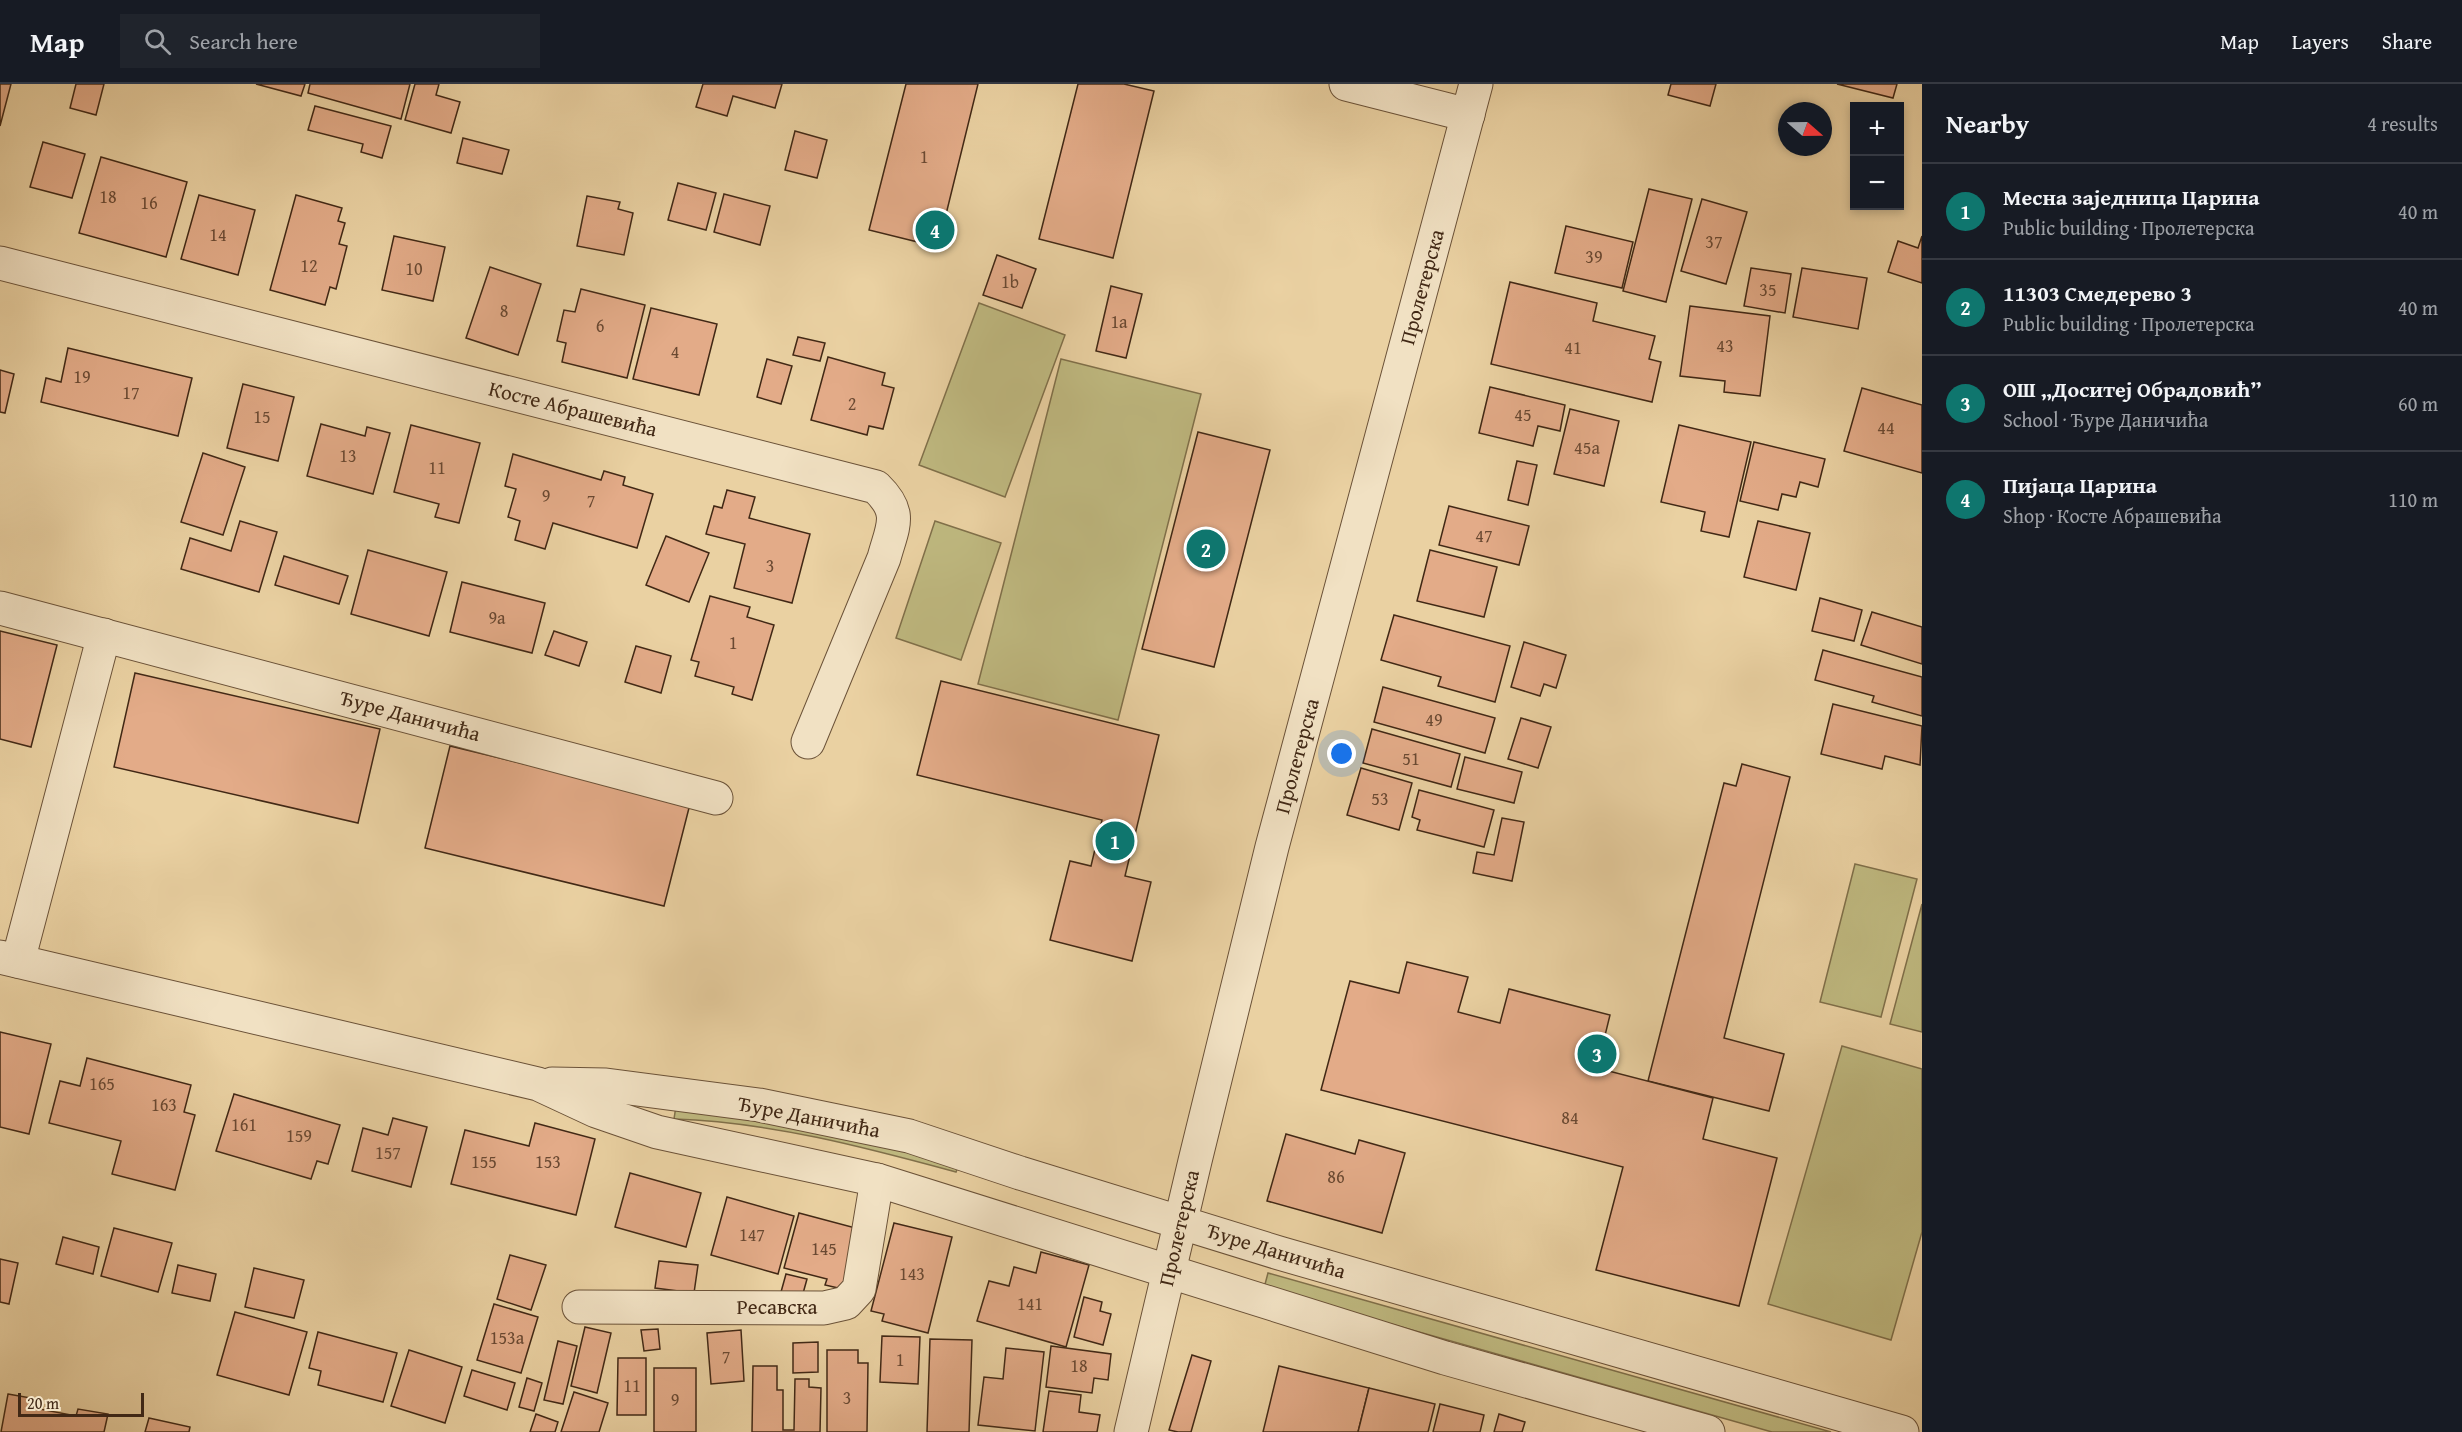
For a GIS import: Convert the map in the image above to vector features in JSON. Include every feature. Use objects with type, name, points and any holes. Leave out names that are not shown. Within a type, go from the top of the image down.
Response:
[{"type":"street","points":[[1346,84],[1468,115]]},
{"type":"street","name":"Пролетерска","points":[[1131,1432],[1272,847],[1476,84]]},
{"type":"street","name":"Косте Абрашевића","points":[[0,263],[876,487],[887,498],[894,510],[892,529],[884,558],[808,742]]},
{"type":"street","name":"Ђуре Даничића","points":[[0,608],[716,798]]},
{"type":"street","name":"Ђуре Даничића","points":[[104,634],[9,959],[538,1084],[596,1111],[657,1132],[877,1180],[1168,1273],[1456,1361],[1708,1432]]},
{"type":"street","name":"Ђуре Даничића","points":[[538,1084],[606,1085],[759,1105],[909,1136],[1020,1173],[1290,1256],[1902,1432]]},
{"type":"street","name":"Ресавска","points":[[579,1307],[824,1308],[846,1303],[858,1289],[877,1180]]},
{"type":"shaded area","points":[[979,303],[1065,335],[1005,497],[919,465]]},
{"type":"shaded area","points":[[1061,359],[1201,394],[1118,720],[978,684]]},
{"type":"shaded area","points":[[935,521],[1001,543],[961,660],[896,638]]},
{"type":"shaded area","points":[[1855,864],[1917,879],[1881,1017],[1820,1002]]},
{"type":"shaded area","points":[[1922,904],[1922,1032],[1890,1024]]},
{"type":"shaded area","points":[[1842,1046],[1922,1069],[1922,1232],[1891,1340],[1768,1304]]},
{"type":"shaded area","points":[[676,1106],[709,1106],[959,1164],[956,1172],[852,1145],[781,1130],[674,1119]]},
{"type":"shaded area","points":[[1268,1273],[1831,1432],[1772,1432],[1264,1288]]},
{"type":"building","points":[[0,84],[11,84],[0,126]]},
{"type":"building","points":[[76,84],[104,84],[96,115],[70,108]]},
{"type":"building","points":[[256,84],[305,84],[301,96]]},
{"type":"building","points":[[310,84],[410,84],[401,119],[308,93]]},
{"type":"building","points":[[415,84],[439,84],[436,95],[460,102],[451,133],[405,120]]},
{"type":"building","points":[[703,84],[782,84],[775,108],[733,96],[727,116],[696,107]]},
{"type":"building","points":[[906,84],[978,84],[938,247],[869,230]]},
{"type":"building","points":[[1078,84],[1124,84],[1154,91],[1113,258],[1039,239]]},
{"type":"building","points":[[1671,84],[1716,84],[1710,106],[1668,95]]},
{"type":"building","points":[[1837,84],[1897,84],[1893,98]]},
{"type":"building","points":[[315,106],[391,126],[382,158],[361,152],[363,144],[308,130]]},
{"type":"building","points":[[795,131],[827,140],[817,178],[785,170]]},
{"type":"building","points":[[463,138],[509,150],[502,174],[457,163]]},
{"type":"building","points":[[43,142],[85,154],[72,198],[30,187]]},
{"type":"building","points":[[101,157],[187,182],[166,257],[79,233]]},
{"type":"building","points":[[678,183],[716,193],[706,230],[668,220]]},
{"type":"building","points":[[1649,189],[1692,199],[1666,302],[1623,291]]},
{"type":"building","points":[[724,194],[770,206],[760,245],[714,232]]},
{"type":"building","points":[[199,195],[255,210],[238,275],[181,259]]},
{"type":"building","points":[[296,195],[342,208],[338,221],[345,223],[339,244],[347,246],[336,289],[330,287],[325,305],[270,290]]},
{"type":"building","points":[[587,196],[620,202],[618,209],[633,213],[624,255],[577,246]]},
{"type":"building","points":[[1702,199],[1747,212],[1726,284],[1681,271]]},
{"type":"building","points":[[1566,226],[1633,242],[1622,288],[1555,273]]},
{"type":"building","points":[[394,236],[445,247],[433,301],[382,290]]},
{"type":"building","points":[[1922,236],[1922,283],[1888,272],[1898,241],[1918,248]]},
{"type":"building","points":[[997,255],[1036,269],[1022,308],[983,295]]},
{"type":"building","points":[[490,267],[541,284],[518,355],[466,338]]},
{"type":"building","points":[[1751,268],[1791,274],[1785,313],[1744,306]]},
{"type":"building","points":[[1802,268],[1867,278],[1858,329],[1793,317]]},
{"type":"building","points":[[1510,282],[1597,303],[1593,321],[1655,336],[1649,359],[1661,362],[1652,402],[1491,364]]},
{"type":"building","points":[[1111,286],[1142,294],[1126,358],[1096,351]]},
{"type":"building","points":[[581,289],[645,305],[627,378],[562,362],[566,343],[557,341],[564,310],[575,312]]},
{"type":"building","points":[[1690,306],[1770,316],[1760,396],[1724,392],[1725,381],[1680,376]]},
{"type":"building","points":[[651,308],[717,324],[699,395],[633,379]]},
{"type":"building","points":[[798,337],[825,343],[820,361],[793,355]]},
{"type":"building","points":[[68,348],[192,378],[178,436],[41,402],[46,378],[61,382]]},
{"type":"building","points":[[828,357],[885,373],[882,385],[894,388],[883,429],[869,426],[867,435],[811,420]]},
{"type":"building","points":[[767,359],[792,366],[781,404],[757,397]]},
{"type":"building","points":[[0,370],[14,374],[5,413],[0,412]]},
{"type":"building","points":[[243,384],[294,397],[278,461],[227,448]]},
{"type":"building","points":[[1490,387],[1565,405],[1560,431],[1538,426],[1533,446],[1479,433]]},
{"type":"building","points":[[1862,388],[1922,405],[1922,473],[1844,451]]},
{"type":"building","points":[[1570,409],[1619,421],[1604,486],[1554,474]]},
{"type":"building","points":[[321,424],[365,436],[367,427],[390,433],[373,494],[307,476]]},
{"type":"building","points":[[411,425],[480,443],[459,523],[435,517],[439,504],[394,492]]},
{"type":"building","points":[[1679,425],[1751,442],[1729,537],[1701,531],[1705,512],[1661,502]]},
{"type":"building","points":[[1198,432],[1270,450],[1214,667],[1142,649]]},
{"type":"building","points":[[1754,442],[1825,459],[1818,487],[1800,482],[1796,497],[1782,494],[1778,510],[1740,501]]},
{"type":"building","points":[[203,453],[245,467],[223,535],[181,522]]},
{"type":"building","points":[[513,454],[601,480],[604,471],[625,477],[623,485],[653,494],[637,548],[553,523],[545,549],[515,540],[520,521],[508,517],[516,489],[505,486]]},
{"type":"building","points":[[1517,461],[1537,465],[1528,505],[1508,500]]},
{"type":"building","points":[[727,490],[755,497],[749,518],[810,534],[792,603],[734,588],[745,544],[706,534],[714,506],[722,508]]},
{"type":"building","points":[[1449,506],[1529,526],[1519,565],[1439,545]]},
{"type":"building","points":[[240,521],[277,532],[259,592],[181,569],[190,538],[231,551]]},
{"type":"building","points":[[1758,521],[1810,533],[1796,590],[1744,577]]},
{"type":"building","points":[[666,536],[709,553],[689,602],[646,585]]},
{"type":"building","points":[[368,550],[447,572],[429,636],[351,614]]},
{"type":"building","points":[[1430,550],[1497,567],[1484,617],[1417,601]]},
{"type":"building","points":[[284,556],[348,576],[339,604],[275,585]]},
{"type":"building","points":[[462,582],[545,603],[532,653],[450,632]]},
{"type":"building","points":[[710,596],[750,607],[747,617],[774,625],[752,700],[732,694],[734,687],[695,676],[699,662],[691,660]]},
{"type":"building","points":[[1820,598],[1862,610],[1854,641],[1812,631]]},
{"type":"building","points":[[1872,612],[1922,627],[1922,664],[1861,645]]},
{"type":"building","points":[[1394,615],[1510,646],[1495,702],[1438,686],[1441,677],[1381,660]]},
{"type":"building","points":[[0,631],[57,645],[31,747],[0,739]]},
{"type":"building","points":[[554,631],[587,642],[579,666],[545,655]]},
{"type":"building","points":[[1524,642],[1566,655],[1556,688],[1544,684],[1540,696],[1511,687]]},
{"type":"building","points":[[636,646],[671,656],[661,693],[625,682]]},
{"type":"building","points":[[1823,650],[1922,677],[1922,716],[1872,702],[1874,696],[1815,680]]},
{"type":"building","points":[[135,673],[380,729],[358,823],[114,767]]},
{"type":"building","points":[[941,681],[1159,735],[1125,876],[1151,882],[1132,961],[1050,940],[1070,861],[1091,866],[1102,820],[917,775]]},
{"type":"building","points":[[1383,687],[1495,718],[1485,753],[1374,722]]},
{"type":"building","points":[[1833,704],[1922,726],[1920,765],[1885,756],[1882,769],[1821,754]]},
{"type":"building","points":[[1521,718],[1551,727],[1538,768],[1508,759]]},
{"type":"building","points":[[1372,729],[1460,754],[1451,787],[1363,763]]},
{"type":"building","points":[[450,746],[690,804],[664,906],[425,848]]},
{"type":"building","points":[[1465,757],[1522,772],[1514,803],[1457,789]]},
{"type":"building","points":[[1742,764],[1790,777],[1724,1038],[1784,1054],[1769,1111],[1648,1081],[1724,783],[1736,786]]},
{"type":"building","points":[[1361,768],[1412,783],[1399,830],[1347,815]]},
{"type":"building","points":[[1419,790],[1494,810],[1484,847],[1417,830],[1420,820],[1412,817]]},
{"type":"building","points":[[1502,818],[1524,822],[1512,881],[1473,873],[1477,852],[1494,855]]},
{"type":"building","points":[[1407,962],[1468,977],[1458,1012],[1500,1023],[1509,989],[1610,1015],[1597,1068],[1713,1098],[1703,1139],[1777,1158],[1739,1306],[1596,1270],[1623,1167],[1321,1090],[1350,981],[1399,993]]},
{"type":"building","points":[[0,1032],[51,1044],[29,1134],[0,1127]]},
{"type":"building","points":[[87,1058],[191,1085],[184,1112],[195,1115],[175,1190],[112,1174],[121,1141],[49,1123],[60,1081],[80,1086]]},
{"type":"building","points":[[234,1094],[340,1125],[328,1164],[317,1161],[311,1179],[216,1151]]},
{"type":"building","points":[[393,1118],[427,1127],[411,1187],[352,1171],[363,1128],[388,1135]]},
{"type":"building","points":[[535,1123],[595,1139],[576,1215],[451,1184],[465,1130],[529,1146]]},
{"type":"building","points":[[1286,1134],[1355,1154],[1359,1140],[1405,1153],[1382,1233],[1267,1201]]},
{"type":"building","points":[[630,1173],[701,1193],[686,1247],[615,1227]]},
{"type":"building","points":[[727,1197],[794,1216],[778,1274],[711,1255]]},
{"type":"building","points":[[799,1213],[863,1230],[847,1290],[825,1285],[827,1279],[784,1268]]},
{"type":"building","points":[[894,1223],[952,1237],[928,1333],[882,1321],[884,1314],[871,1311]]},
{"type":"building","points":[[114,1228],[172,1243],[158,1292],[101,1276]]},
{"type":"building","points":[[63,1237],[99,1247],[93,1274],[56,1264]]},
{"type":"building","points":[[1041,1252],[1089,1265],[1066,1347],[977,1321],[989,1281],[1009,1286],[1014,1267],[1036,1273]]},
{"type":"building","points":[[510,1255],[546,1265],[531,1310],[497,1299]]},
{"type":"building","points":[[0,1259],[18,1263],[9,1304],[0,1302]]},
{"type":"building","points":[[659,1261],[698,1265],[694,1293],[655,1288]]},
{"type":"building","points":[[178,1265],[216,1274],[210,1301],[172,1293]]},
{"type":"building","points":[[254,1268],[304,1280],[294,1318],[245,1307]]},
{"type":"building","points":[[786,1274],[807,1279],[802,1297],[781,1292]]},
{"type":"building","points":[[1084,1297],[1102,1302],[1100,1311],[1111,1314],[1103,1345],[1074,1337]]},
{"type":"building","points":[[494,1304],[538,1317],[521,1373],[477,1360]]},
{"type":"building","points":[[235,1312],[307,1332],[289,1395],[217,1375]]},
{"type":"building","points":[[585,1327],[611,1333],[597,1393],[571,1386]]},
{"type":"building","points":[[658,1329],[660,1349],[644,1351],[641,1330]]},
{"type":"building","points":[[741,1330],[744,1381],[711,1384],[707,1333]]},
{"type":"building","points":[[318,1332],[397,1353],[383,1402],[318,1385],[321,1371],[309,1368]]},
{"type":"building","points":[[882,1336],[920,1337],[918,1384],[880,1382]]},
{"type":"building","points":[[930,1339],[972,1340],[969,1432],[927,1432]]},
{"type":"building","points":[[558,1341],[577,1346],[563,1404],[544,1400]]},
{"type":"building","points":[[818,1342],[818,1372],[793,1373],[793,1343]]},
{"type":"building","points":[[1051,1346],[1111,1354],[1108,1380],[1094,1378],[1092,1393],[1046,1387]]},
{"type":"building","points":[[1006,1348],[1044,1352],[1035,1431],[978,1425],[984,1377],[1003,1379]]},
{"type":"building","points":[[409,1350],[462,1367],[445,1423],[391,1406]]},
{"type":"building","points":[[827,1350],[858,1350],[858,1363],[868,1363],[867,1432],[827,1432]]},
{"type":"building","points":[[1192,1355],[1211,1361],[1191,1432],[1169,1430]]},
{"type":"building","points":[[618,1358],[646,1358],[646,1415],[617,1415]]},
{"type":"building","points":[[753,1366],[777,1366],[777,1390],[783,1390],[783,1430],[794,1430],[795,1379],[809,1379],[809,1387],[821,1388],[820,1432],[752,1432]]},
{"type":"building","points":[[1279,1366],[1369,1388],[1358,1432],[1263,1432]]},
{"type":"building","points":[[654,1368],[696,1368],[696,1432],[654,1432]]},
{"type":"building","points":[[472,1370],[515,1383],[507,1410],[464,1396]]},
{"type":"building","points":[[527,1378],[542,1383],[534,1411],[519,1407]]},
{"type":"building","points":[[1369,1388],[1435,1404],[1428,1432],[1358,1432]]},
{"type":"building","points":[[1049,1391],[1081,1395],[1079,1412],[1100,1415],[1097,1432],[1043,1432]]},
{"type":"building","points":[[574,1392],[608,1403],[599,1432],[561,1432]]},
{"type":"building","points":[[8,1394],[31,1398],[29,1407],[76,1416],[78,1409],[108,1414],[104,1432],[1,1432]]},
{"type":"building","points":[[1440,1404],[1484,1415],[1480,1432],[1433,1432]]},
{"type":"building","points":[[536,1414],[558,1422],[555,1432],[530,1432]]},
{"type":"building","points":[[1499,1414],[1525,1422],[1522,1432],[1494,1432]]},
{"type":"building","points":[[149,1418],[190,1427],[189,1432],[145,1432]]},
{"type":"place","name":"Пијаца Царина","points":[[935,230]]},
{"type":"place","name":"11303 Смедерево 3","points":[[1206,549]]},
{"type":"place","name":"Месна заједница Царина","points":[[1115,841]]},
{"type":"place","name":"ОШ „Доситеј Обрадовић”","points":[[1597,1054]]}]
